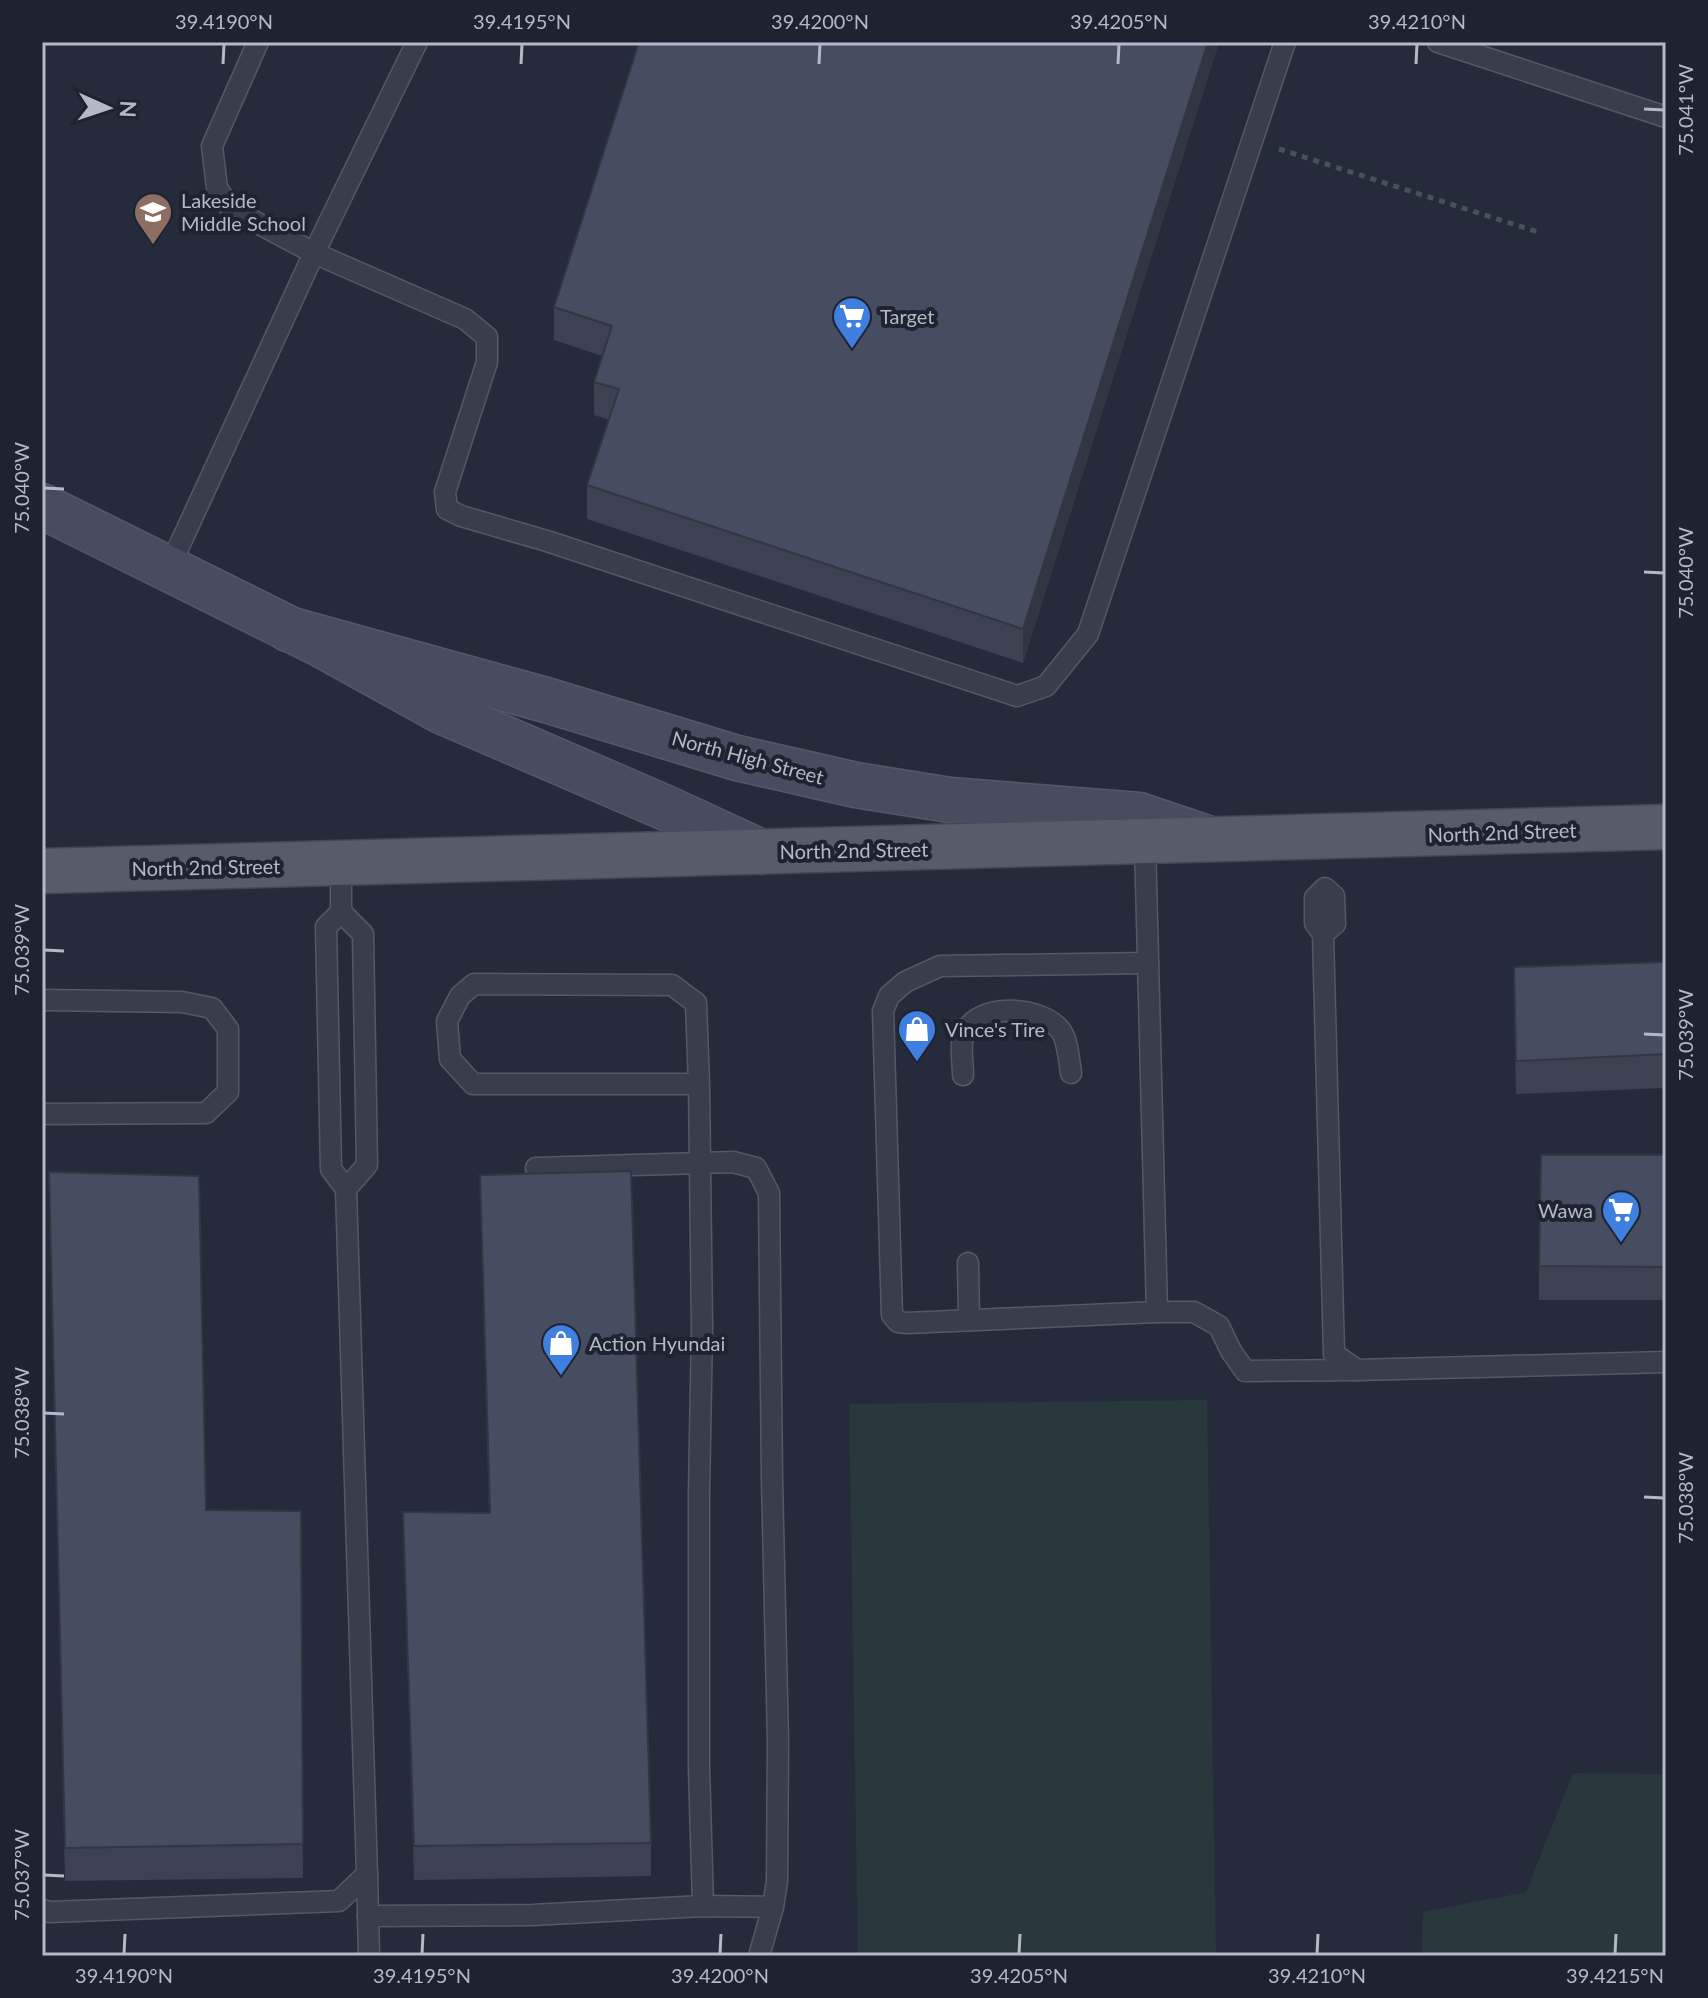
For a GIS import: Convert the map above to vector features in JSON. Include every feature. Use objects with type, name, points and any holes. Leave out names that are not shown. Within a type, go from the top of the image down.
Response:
[{"type":"main road","name":"North 2nd Street","points":[[42,871],[1666,827]]},
{"type":"street","name":"North High Street","points":[[42,506],[320,644],[441,711],[761,852]]},
{"type":"street","name":"North High Street","points":[[288,629],[546,700],[737,758],[856,785],[950,800],[1139,815],[1216,841]]},
{"type":"lane","points":[[258,42],[212,146],[217,188],[231,209],[314,253],[465,319],[487,337],[487,362],[445,492],[447,509],[1017,696],[1046,686],[1088,634],[1285,42]]},
{"type":"lane","points":[[169,568],[314,253],[417,42]]},
{"type":"lane","points":[[1438,42],[1666,117]]},
{"type":"lane","points":[[1145,842],[1157,1312]]},
{"type":"lane","points":[[341,863],[341,912],[363,934],[367,1165],[346,1189]]},
{"type":"lane","points":[[341,912],[326,927],[331,1169],[346,1189],[369,1956]]},
{"type":"lane","points":[[1323,934],[1334,1354],[1357,1370]]},
{"type":"lane","points":[[1148,963],[940,966],[905,982],[889,996],[883,1011],[892,1315],[898,1322],[1194,1312],[1219,1326],[1245,1371],[1666,1362]]},
{"type":"lane","points":[[699,1084],[473,1084],[450,1059],[447,1021],[460,996],[474,984],[672,985],[696,1003],[699,1084],[702,1328],[699,1767],[703,1906]]},
{"type":"lane","points":[[42,1000],[182,1002],[212,1008],[228,1029],[228,1092],[206,1113],[42,1114]]},
{"type":"lane","points":[[963,1075],[963,1036],[971,1024],[987,1014],[1006,1009],[1048,1019],[1062,1032],[1071,1073]]},
{"type":"lane","points":[[536,1168],[733,1162],[756,1168],[769,1193],[778,1742],[777,1881],[759,1956]]},
{"type":"lane","points":[[968,1263],[969,1320]]},
{"type":"lane","points":[[42,1910],[339,1901],[367,1874]]},
{"type":"lane","points":[[368,1916],[532,1915],[703,1906],[773,1907]]},
{"type":"path","points":[[1253,140],[1541,233]]},
{"type":"shaded area","points":[[1207,1400],[1216,1956],[858,1956],[849,1404]]},
{"type":"shaded area","points":[[1573,1773],[1666,1774],[1666,1956],[1422,1956],[1423,1912],[1526,1892]]},
{"type":"building","name":"Target","points":[[639,42],[1208,42],[1023,629],[587,485],[619,389],[594,382],[612,326],[554,307]]},
{"type":"building","points":[[1666,962],[1666,1054],[1516,1061],[1514,967]]},
{"type":"building","points":[[1541,1155],[1666,1155],[1666,1267],[1539,1266]]},
{"type":"building","name":"Action Hyundai","points":[[631,1171],[651,1843],[414,1846],[403,1512],[490,1513],[480,1175]]},
{"type":"building","points":[[49,1172],[199,1176],[206,1510],[301,1511],[303,1844],[65,1848]]},
{"type":"place","name":"Lakeside Middle School","points":[[153,246]]},
{"type":"place","name":"Target","points":[[852,350]]},
{"type":"place","name":"Vince's Tire","points":[[917,1063]]},
{"type":"place","name":"Wawa","points":[[1621,1244]]},
{"type":"place","name":"Action Hyundai","points":[[561,1377]]}]
